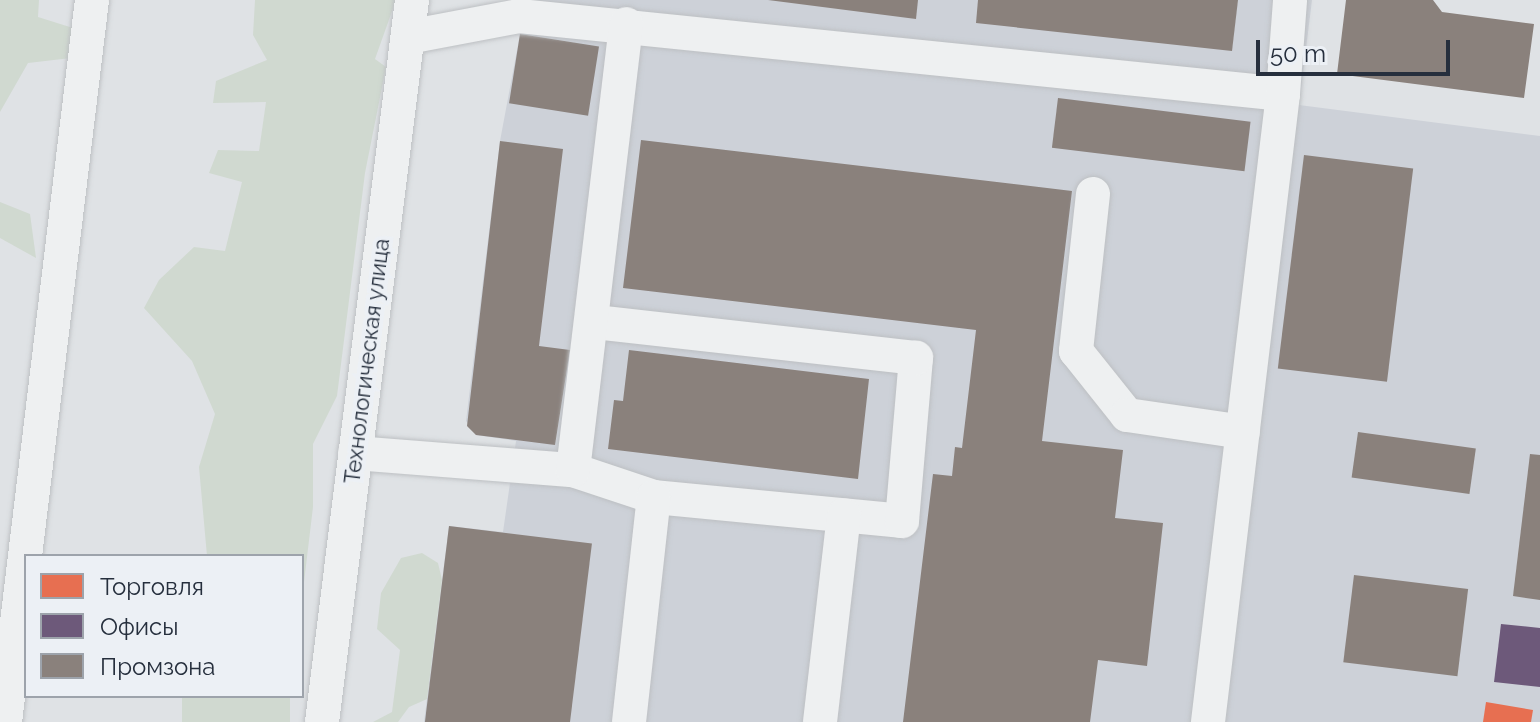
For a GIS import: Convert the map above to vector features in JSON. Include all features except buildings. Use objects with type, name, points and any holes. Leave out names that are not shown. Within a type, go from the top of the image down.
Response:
[{"type":"street","points":[[25,554],[92,0]]},
{"type":"street","name":"Технологическая улица","points":[[322,722],[412,0]]},
{"type":"street","points":[[1208,722],[1283,94],[1290,0]]},
{"type":"street","points":[[408,37],[519,16],[626,24],[1283,94]]},
{"type":"street","points":[[573,470],[594,322],[626,24]]},
{"type":"street","points":[[1093,194],[1076,351],[1127,415],[1243,432]]},
{"type":"street","points":[[355,453],[573,470],[654,497],[902,521],[916,358],[594,322]]},
{"type":"street","points":[[629,722],[654,497]]},
{"type":"street","points":[[820,722],[844,515]]},
{"type":"street","points":[[5,722],[24,564]]},
{"type":"shaded area","points":[[0,0],[39,0],[38,17],[73,28],[71,58],[28,63],[0,112]]},
{"type":"shaded area","points":[[255,0],[396,0],[375,59],[386,67],[365,173],[337,396],[313,444],[313,507],[304,582],[304,554],[207,554],[199,467],[215,414],[192,361],[144,308],[159,280],[194,247],[225,251],[242,182],[209,173],[218,150],[259,151],[266,102],[213,103],[216,81],[267,60],[253,35]]},
{"type":"shaded area","points":[[519,0],[1312,0],[1299,105],[1540,136],[1540,722],[424,722],[449,526],[503,532],[516,441],[476,435],[466,421],[500,141],[520,34]]},
{"type":"shaded area","points":[[0,202],[30,214],[36,258],[0,238]]},
{"type":"shaded area","points":[[422,553],[438,563],[442,580],[427,699],[409,707],[398,722],[373,722],[392,712],[400,650],[377,629],[381,593],[401,558]]},
{"type":"shaded area","points":[[182,698],[290,698],[290,722],[182,722]]}]
